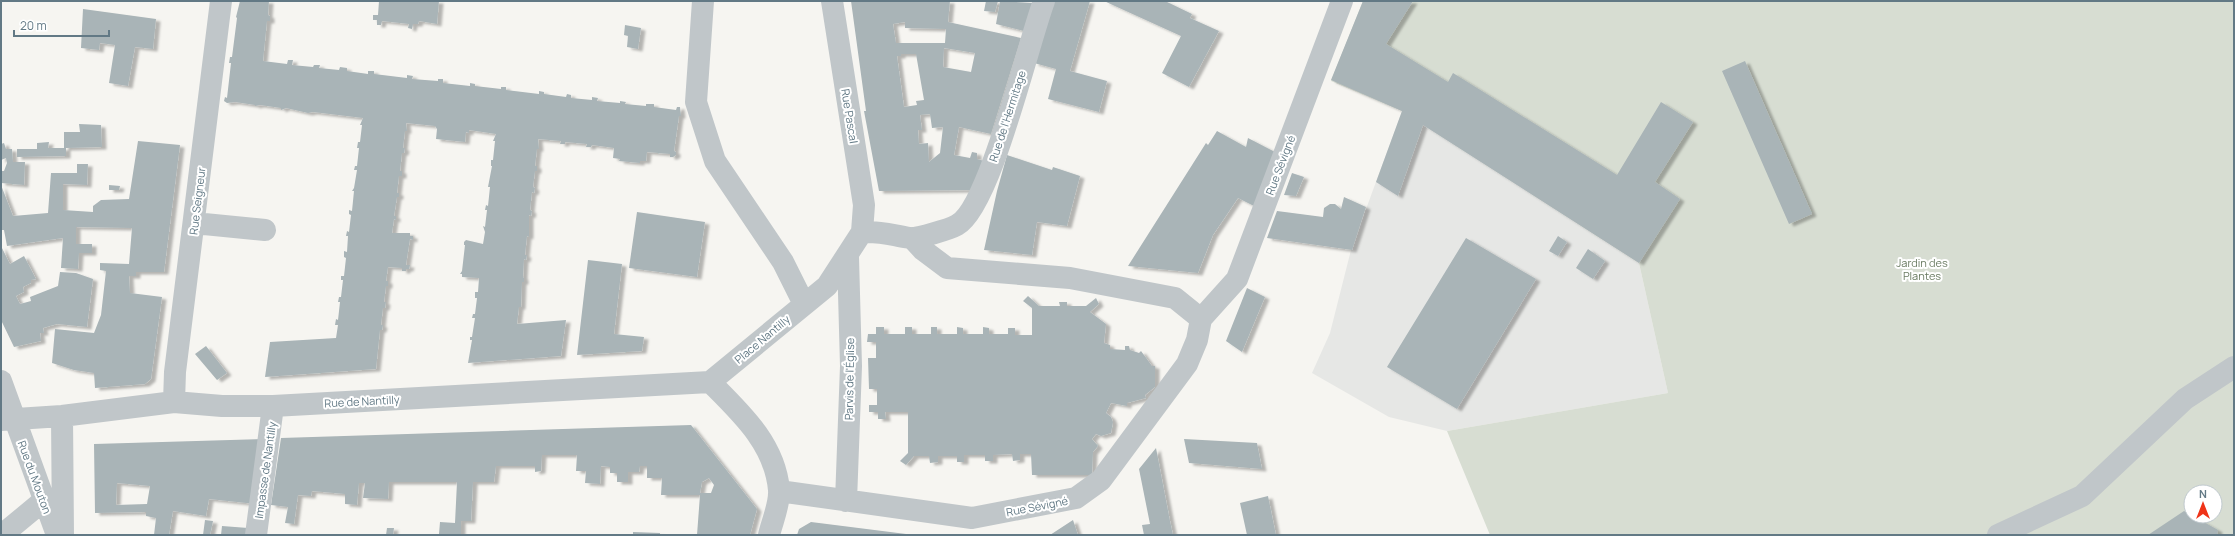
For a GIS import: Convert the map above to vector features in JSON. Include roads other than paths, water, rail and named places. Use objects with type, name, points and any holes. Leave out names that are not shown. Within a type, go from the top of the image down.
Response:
[{"type":"street","name":"Rue Seigneur","points":[[174,402],[175,372],[221,1]]},
{"type":"street","points":[[703,1],[696,102],[715,161],[783,262],[804,304]]},
{"type":"street","name":"Rue Pascal","points":[[832,1],[864,205],[862,232]]},
{"type":"street","name":"Rue de l'Hermitage","points":[[912,238],[957,225],[970,215],[1000,146],[1035,24],[1044,1]]},
{"type":"street","name":"Rue Sévigné","points":[[779,491],[846,501],[974,527],[1076,498],[1101,480],[1187,364],[1197,340],[1201,319],[1237,279],[1342,1]]},
{"type":"street","points":[[194,223],[265,230]]},
{"type":"street","points":[[862,232],[880,231],[912,238],[923,250],[947,268],[1070,278],[1175,298],[1201,319]]},
{"type":"street","name":"Place Nantilly","points":[[710,382],[827,286],[848,257],[862,232]]},
{"type":"street","name":"Parvis de l'Église","points":[[846,501],[851,366],[848,257]]},
{"type":"street","points":[[1998,535],[2082,496],[2185,399],[2234,367]]},
{"type":"street","name":"Rue du Mouton","points":[[1,381],[8,420],[44,501],[57,535]]},
{"type":"street","points":[[710,382],[749,422],[771,455],[779,491],[770,535]]},
{"type":"street","name":"Rue de Nantilly","points":[[8,420],[62,416],[174,402],[222,406],[274,406],[710,382]]},
{"type":"street","name":"Impasse de Nantilly","points":[[256,535],[274,406]]},
{"type":"street","name":"Rue du Mouton","points":[[62,416],[63,535]]},
{"type":"street","points":[[2,535],[44,501]]},
{"type":"park label","name":"Jardin des Plantes","points":[[1922,268]]}]
